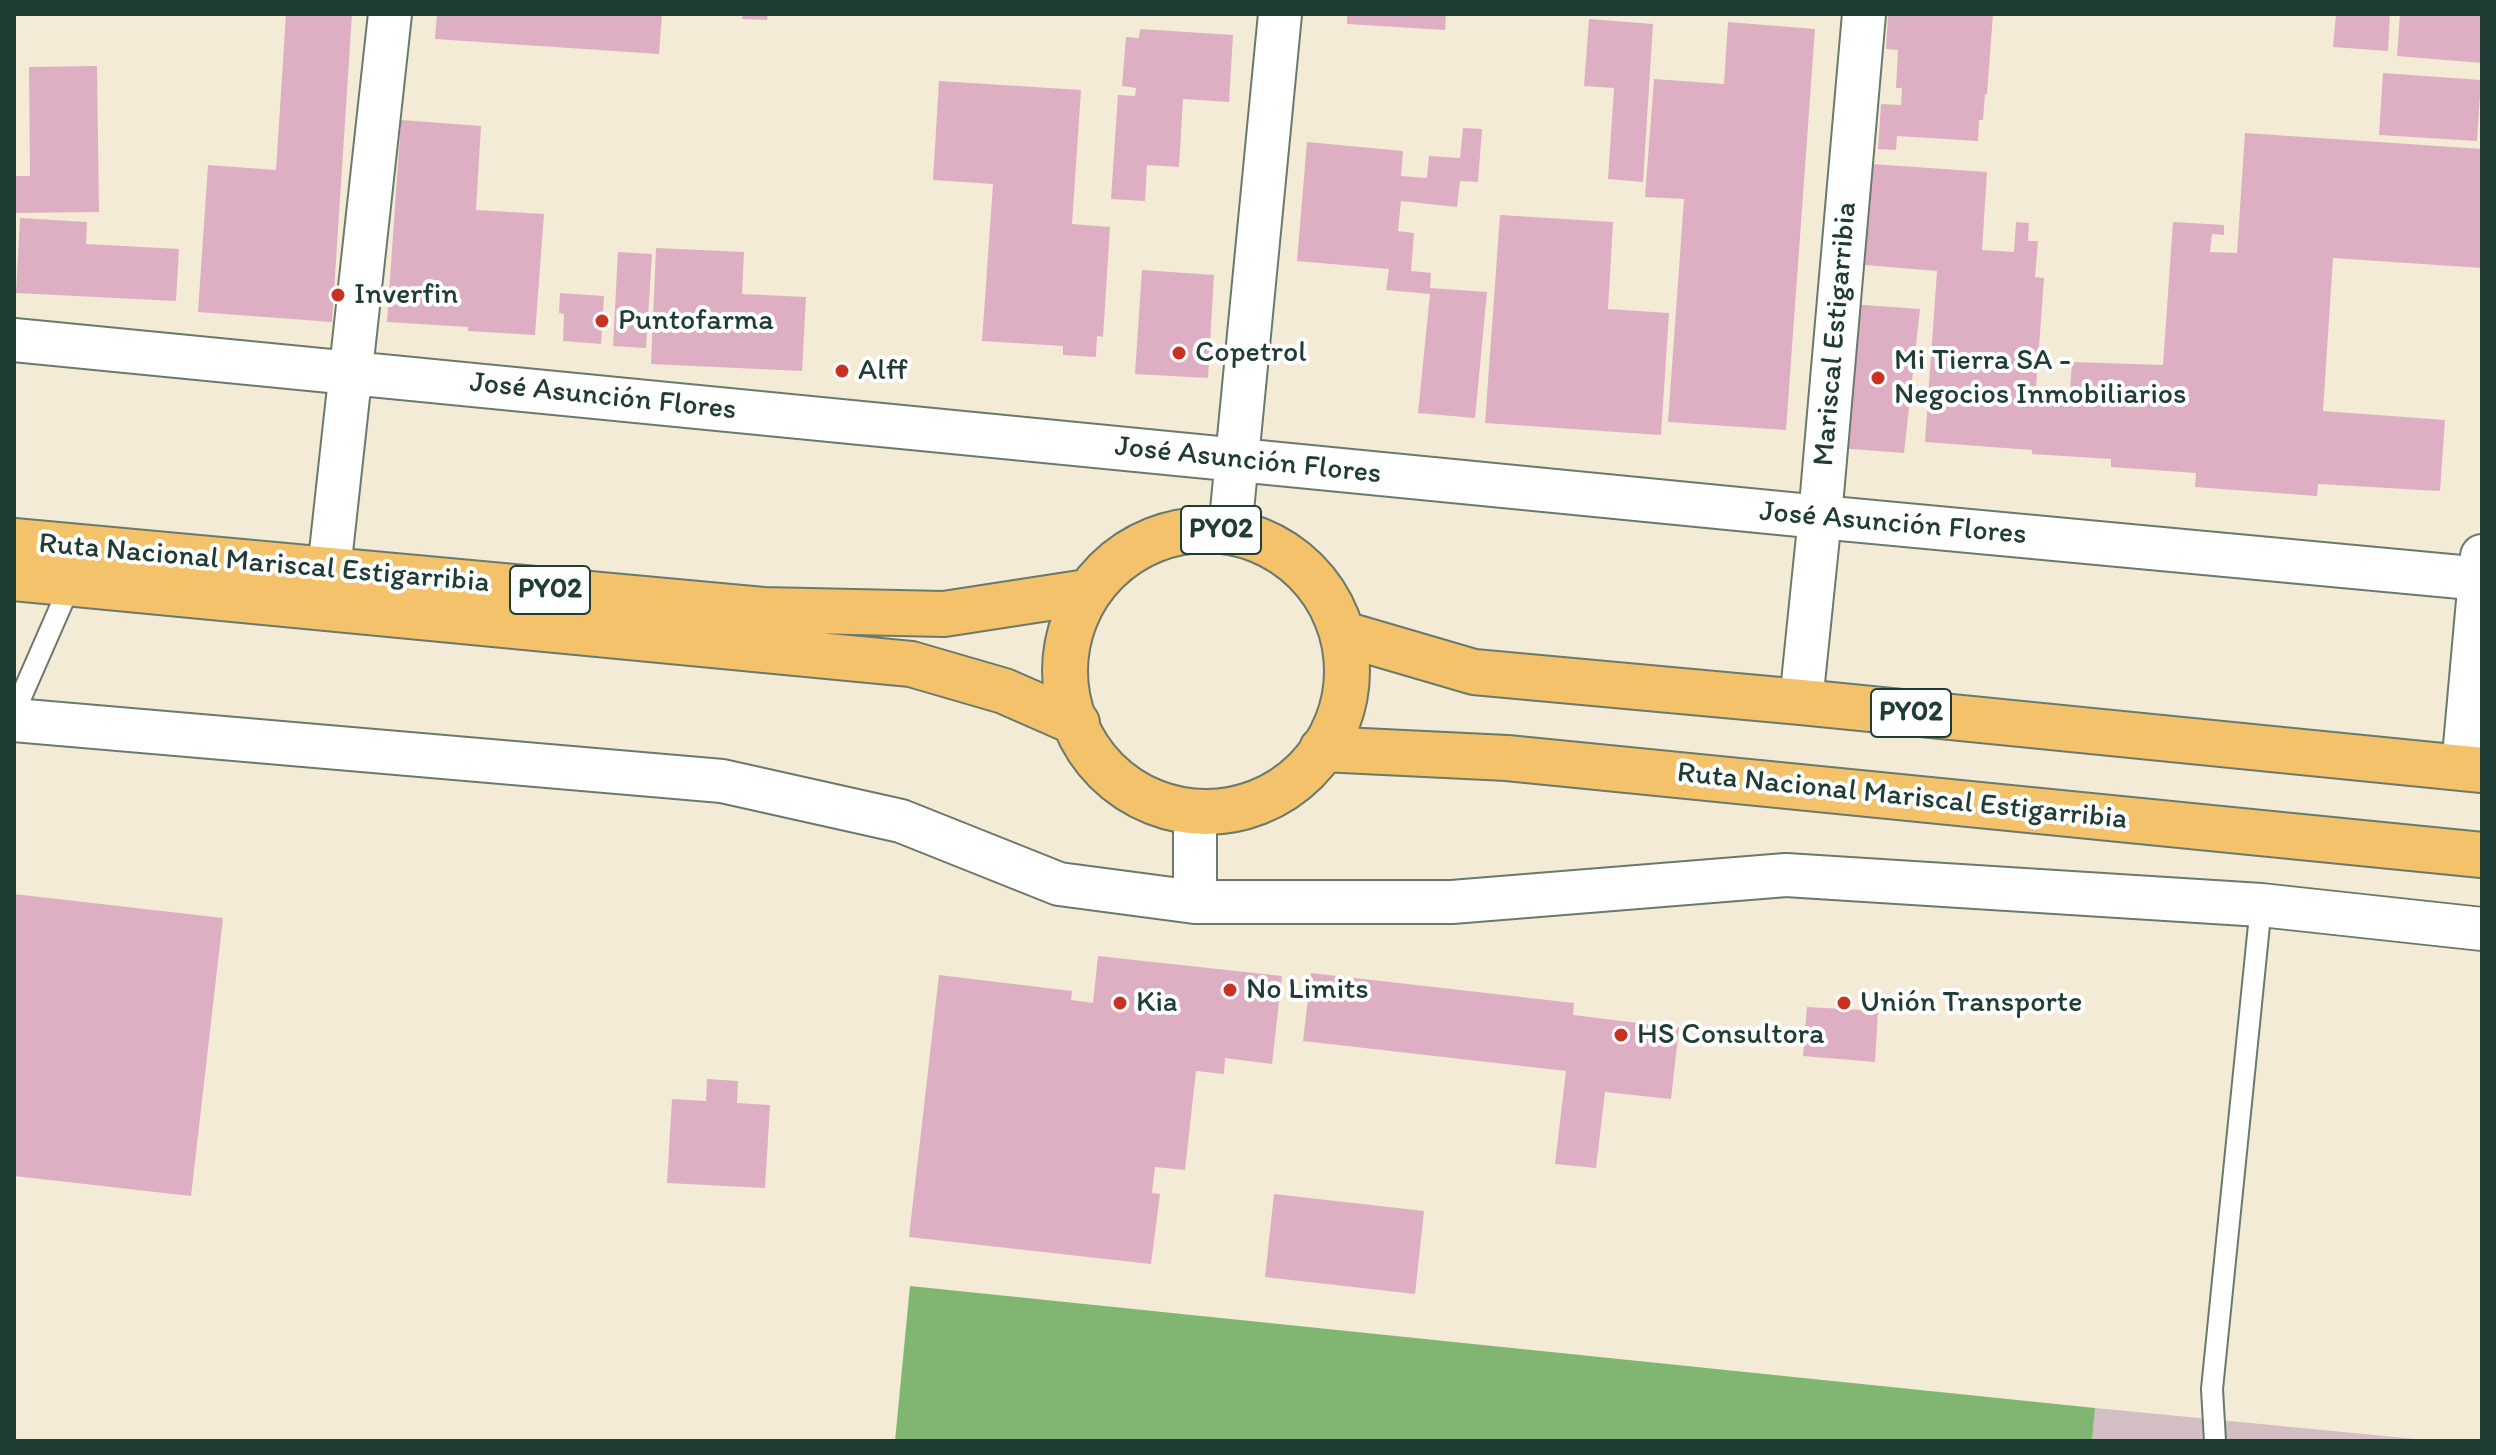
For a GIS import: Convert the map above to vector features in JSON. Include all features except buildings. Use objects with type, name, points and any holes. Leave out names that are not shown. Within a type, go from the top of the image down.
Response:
[{"type":"highway","name":"PY02","points":[[1185,530],[1230,531],[1269,543],[1303,566],[1328,597],[1344,634],[1347,696],[1322,749],[1297,780],[1266,800],[1231,811],[1195,813],[1157,804],[1122,787],[1094,760],[1077,723],[1063,658],[1087,592],[1104,570],[1142,543],[1185,530]]},
{"type":"highway","name":"Ruta Nacional Mariscal Estigarribia","points":[[14,541],[763,610],[944,614],[1087,592]]},
{"type":"highway","name":"Ruta Nacional Mariscal Estigarribia","points":[[14,578],[911,664],[1004,691],[1077,723]]},
{"type":"highway","name":"PY02","points":[[1344,634],[1474,672],[2472,769]]},
{"type":"highway","name":"Ruta Nacional Mariscal Estigarribia","points":[[1322,749],[1507,758],[2482,855]]},
{"type":"street","points":[[329,570],[390,14]]},
{"type":"street","points":[[1230,531],[1280,14]]},
{"type":"street","name":"Mariscal Estigarribia","points":[[1801,702],[1864,14]]},
{"type":"street","name":"José Asunción Flores","points":[[14,340],[1820,517],[2481,571]]},
{"type":"street","points":[[2472,769],[2481,571]]},
{"type":"street","points":[[14,720],[722,781],[901,821],[1059,884],[1195,902],[1452,902],[1786,875],[2261,905],[2482,929]]},
{"type":"street","points":[[1195,813],[1195,902]]},
{"type":"lane","points":[[14,713],[71,583]]},
{"type":"lane","points":[[2215,1441],[2212,1389],[2261,905]]},
{"type":"shaded area","points":[[2095,1408],[2436,1441],[2092,1441]]},
{"type":"green space","points":[[910,1286],[2095,1408],[2092,1441],[895,1441]]},
{"type":"place","name":"Inverfin","points":[[338,295]]},
{"type":"place","name":"Puntofarma","points":[[602,321]]},
{"type":"place","name":"Copetrol","points":[[1179,353]]},
{"type":"place","name":"Alff","points":[[842,371]]},
{"type":"place","name":"Mi Tierra SA - Negocios Inmobiliarios","points":[[1878,378]]},
{"type":"place","name":"No Limits","points":[[1230,990]]},
{"type":"place","name":"Kia","points":[[1120,1003]]},
{"type":"place","name":"Unión Transporte","points":[[1844,1003]]},
{"type":"place","name":"HS Consultora","points":[[1621,1035]]}]
